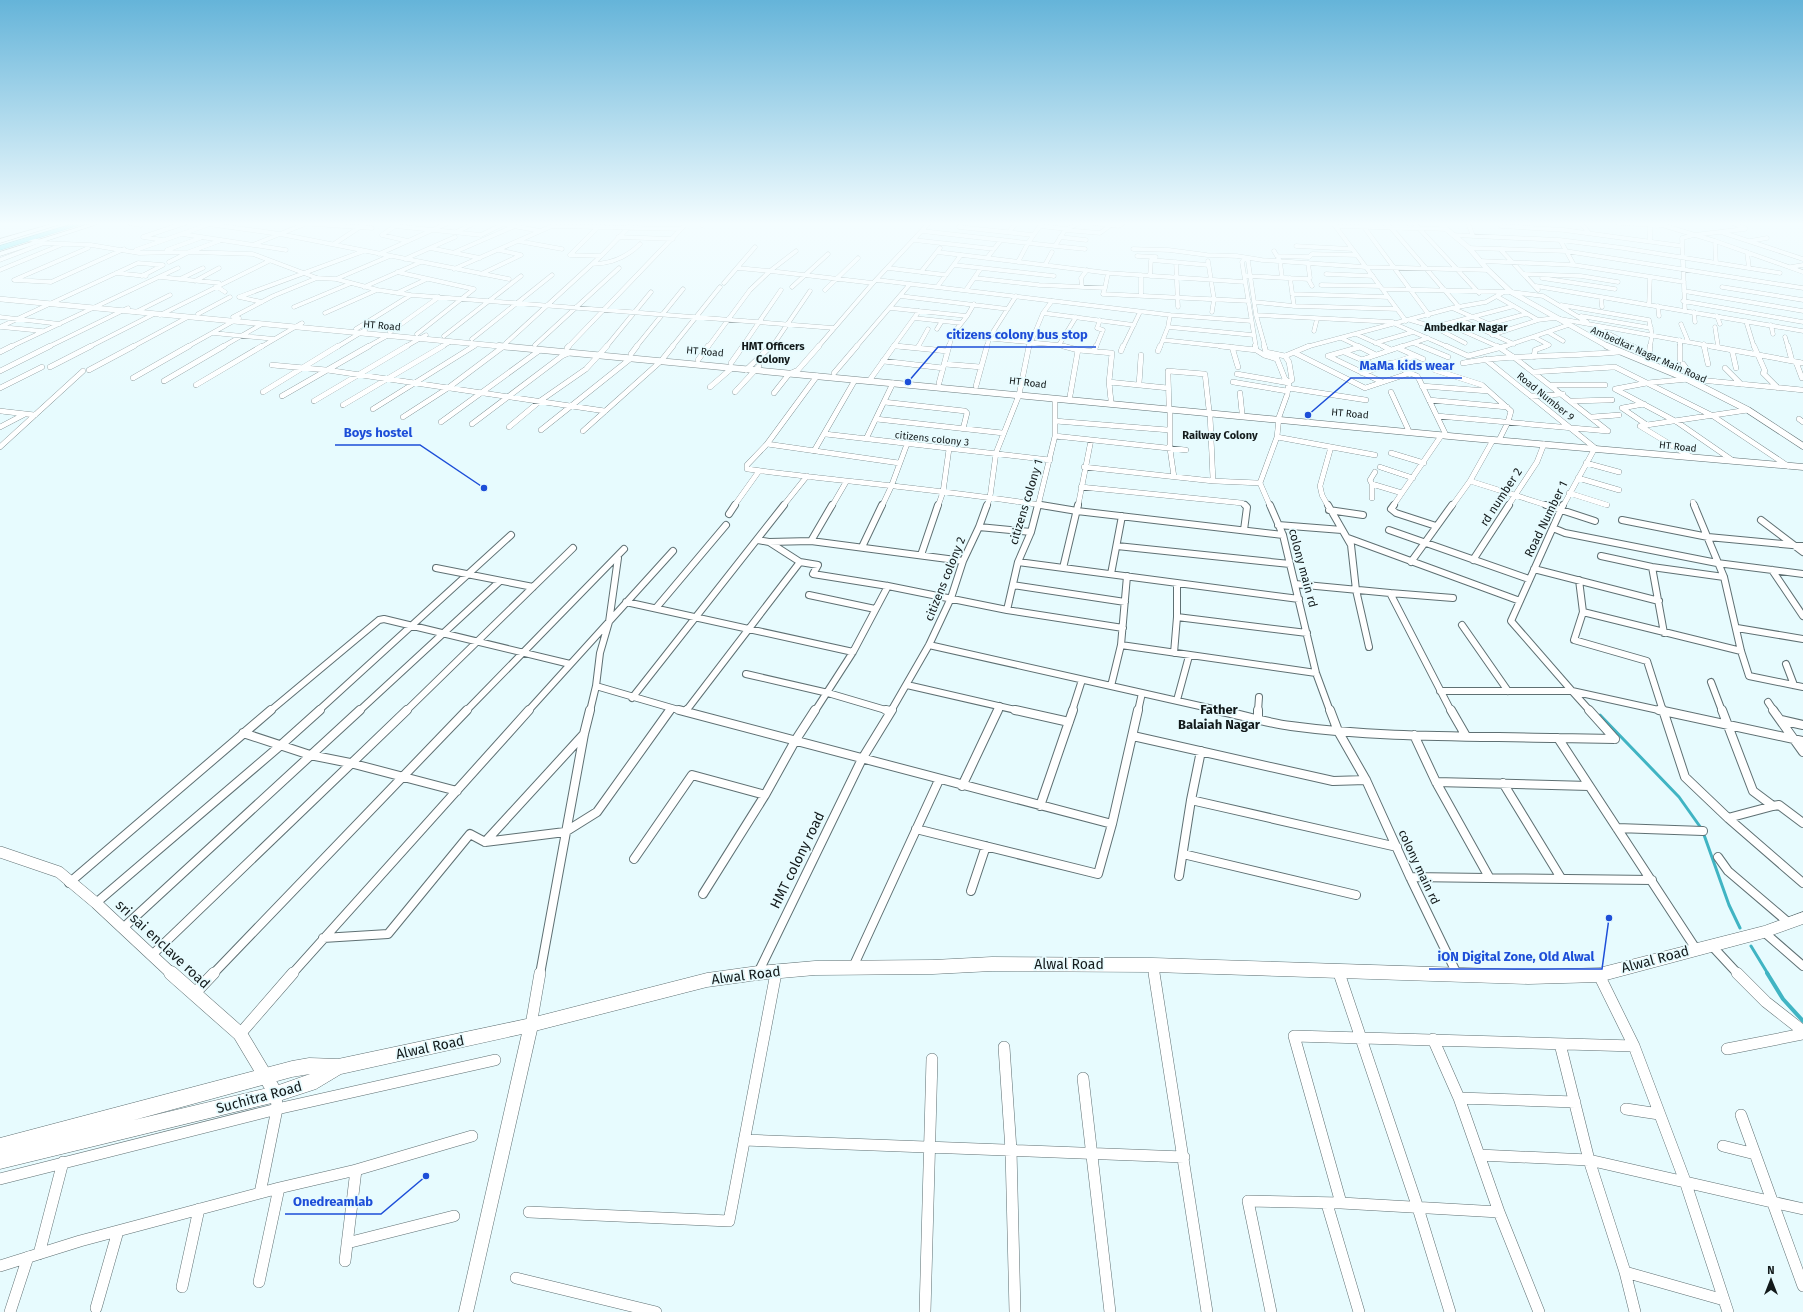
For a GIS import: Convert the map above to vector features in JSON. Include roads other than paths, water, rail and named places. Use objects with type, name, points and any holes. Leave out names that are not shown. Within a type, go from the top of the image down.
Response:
[{"type":"main road","name":"Alwal Road","points":[[338,1067],[531,1025],[707,980],[776,971],[853,967],[933,967],[992,964],[1153,965],[1528,977],[1599,975],[1764,932],[1803,918]]},
{"type":"main road","name":"Suchitra Road","points":[[0,1147],[266,1075],[309,1066],[338,1067]]},
{"type":"main road","name":"Suchitra Road","points":[[0,1160],[276,1102],[338,1067]]},
{"type":"street","points":[[0,327],[92,284]]},
{"type":"street","points":[[0,352],[144,284]]},
{"type":"street","points":[[218,284],[225,292]]},
{"type":"street","points":[[50,367],[218,284]]},
{"type":"street","points":[[262,302],[239,297],[274,284]]},
{"type":"street","points":[[133,378],[213,333],[262,302],[303,284]]},
{"type":"street","points":[[294,306],[348,284]]},
{"type":"street","points":[[350,284],[411,295],[834,328]]},
{"type":"street","points":[[364,287],[370,284]]},
{"type":"street","points":[[396,293],[415,284]]},
{"type":"street","points":[[314,401],[418,336],[474,289],[452,284]]},
{"type":"street","points":[[444,336],[510,284]]},
{"type":"street","points":[[472,340],[540,284]]},
{"type":"street","points":[[403,417],[448,388],[505,345],[571,284]]},
{"type":"street","points":[[535,345],[601,284]]},
{"type":"street","points":[[472,424],[510,397],[562,356],[630,284]]},
{"type":"street","points":[[698,360],[727,319],[756,284]]},
{"type":"street","points":[[825,290],[831,284]]},
{"type":"street","points":[[774,393],[789,374],[798,370],[872,284]]},
{"type":"street","points":[[834,373],[910,284]]},
{"type":"street","points":[[912,284],[1140,312],[1251,321]]},
{"type":"street","points":[[966,290],[970,284]]},
{"type":"street","points":[[1032,284],[1105,288]]},
{"type":"street","points":[[1106,284],[1103,294],[1249,300],[1295,306],[1397,309]]},
{"type":"street","points":[[1140,296],[1141,284]]},
{"type":"street","points":[[1177,284],[1178,307]]},
{"type":"street","points":[[1212,284],[1214,299],[1212,312]]},
{"type":"street","points":[[1245,284],[1256,350]]},
{"type":"street","points":[[1084,467],[1213,481],[1260,484],[1277,437],[1279,418],[1288,386],[1292,380],[1289,362],[1285,356],[1266,352],[1256,315],[1252,284]]},
{"type":"street","points":[[1291,284],[1299,318]]},
{"type":"street","points":[[1378,284],[1406,321]]},
{"type":"street","points":[[1406,284],[1428,315]]},
{"type":"street","points":[[1439,284],[1459,307]]},
{"type":"street","points":[[1471,284],[1489,301]]},
{"type":"street","name":"Ambedkar Nagar Main Road","points":[[1503,284],[1511,292],[1568,326],[1620,352],[1686,379],[1748,410],[1803,446]]},
{"type":"street","points":[[1584,284],[1615,289]]},
{"type":"street","points":[[1613,299],[1617,284]]},
{"type":"street","points":[[1649,305],[1650,284]]},
{"type":"street","points":[[1684,284],[1684,311]]},
{"type":"street","points":[[1780,284],[1803,288]]},
{"type":"street","points":[[1031,298],[1039,285]]},
{"type":"street","points":[[1321,285],[1410,290],[1511,292],[1543,296]]},
{"type":"street","points":[[1536,286],[1803,330]]},
{"type":"street","points":[[1536,286],[1543,296],[1555,304],[1649,356],[1652,335],[1649,318],[1555,304]]},
{"type":"street","points":[[583,431],[663,359],[720,287]]},
{"type":"street","points":[[1724,297],[1722,287],[1803,300]]},
{"type":"street","points":[[541,430],[631,356],[683,289]]},
{"type":"street","points":[[325,313],[378,290]]},
{"type":"street","points":[[710,388],[731,366],[781,290]]},
{"type":"street","points":[[736,392],[750,368],[776,341],[810,291]]},
{"type":"street","points":[[1684,291],[1803,311]]},
{"type":"street","points":[[509,427],[540,401],[586,369],[636,312],[651,292]]},
{"type":"street","points":[[1163,340],[1256,350],[1264,355],[1277,359],[1295,353],[1309,346],[1452,308],[1489,301],[1498,298],[1504,292]]},
{"type":"street","points":[[1572,292],[1572,297]]},
{"type":"street","points":[[1116,309],[1121,294]]},
{"type":"street","points":[[1292,294],[1388,297]]},
{"type":"street","points":[[139,311],[170,295]]},
{"type":"street","points":[[263,392],[360,330],[411,295]]},
{"type":"street","points":[[900,296],[1008,309]]},
{"type":"street","points":[[976,386],[989,338],[1016,296]]},
{"type":"street","points":[[198,314],[230,297]]},
{"type":"street","points":[[282,396],[389,334],[439,297]]},
{"type":"street","points":[[1601,297],[1602,307]]},
{"type":"street","points":[[1498,298],[1538,320]]},
{"type":"street","name":"HT Road","points":[[1,300],[52,303],[188,317],[302,323],[389,334],[418,336],[450,342],[535,345],[600,354],[750,368],[789,374],[854,380],[871,379],[976,386],[1020,392],[1055,399],[1170,408]]},
{"type":"street","name":"citizens colony 2","points":[[862,759],[907,685],[929,645],[951,598],[963,561],[979,527],[990,497],[996,453],[1020,392],[1030,342],[1043,313],[1052,301]]},
{"type":"street","points":[[1683,301],[1803,322]]},
{"type":"street","points":[[939,383],[952,335],[967,316],[974,304]]},
{"type":"street","points":[[1434,327],[1514,306]]},
{"type":"street","points":[[1658,306],[1659,316]]},
{"type":"street","points":[[890,308],[967,316]]},
{"type":"street","points":[[1452,308],[1505,331]]},
{"type":"street","points":[[0,371],[125,310]]},
{"type":"street","name":"HT Road","points":[[139,311],[198,314],[262,324],[295,327],[360,330]]},
{"type":"street","points":[[871,379],[919,311]]},
{"type":"street","points":[[1121,352],[1140,312]]},
{"type":"street","points":[[1694,312],[1695,322]]},
{"type":"street","points":[[1043,313],[1134,325]]},
{"type":"street","points":[[1489,324],[1526,314]]},
{"type":"street","points":[[1158,351],[1168,327],[1170,315]]},
{"type":"street","points":[[1256,315],[1317,319],[1406,321],[1434,327],[1466,343]]},
{"type":"street","points":[[1575,315],[1651,328]]},
{"type":"street","points":[[1717,316],[1718,346]]},
{"type":"street","points":[[0,317],[60,324]]},
{"type":"street","points":[[0,447],[86,371],[188,317]]},
{"type":"street","points":[[1059,345],[1076,317]]},
{"type":"street","points":[[914,318],[960,324]]},
{"type":"street","points":[[1492,335],[1538,320],[1555,318],[1718,346],[1803,363]]},
{"type":"street","points":[[1314,331],[1317,319]]},
{"type":"street","points":[[1094,351],[1104,331],[1097,328],[1100,320]]},
{"type":"street","points":[[1461,320],[1514,344]]},
{"type":"street","points":[[938,328],[942,321]]},
{"type":"street","points":[[1746,321],[1764,372],[1778,388]]},
{"type":"street","points":[[196,385],[302,323]]},
{"type":"street","points":[[164,381],[262,324]]},
{"type":"street","points":[[1395,324],[1468,356],[1501,348],[1568,326]]},
{"type":"street","points":[[1437,416],[1608,431],[1563,394],[1501,348],[1480,340],[1447,324]]},
{"type":"street","points":[[1681,324],[1688,342]]},
{"type":"street","points":[[1771,325],[1773,334]]},
{"type":"street","points":[[0,327],[43,332]]},
{"type":"street","points":[[1168,327],[1253,333],[1261,332]]},
{"type":"street","points":[[918,348],[928,329]]},
{"type":"street","points":[[1623,342],[1624,331]]},
{"type":"street","points":[[1375,343],[1413,332]]},
{"type":"street","points":[[1548,332],[1563,341]]},
{"type":"street","points":[[213,333],[275,339]]},
{"type":"street","points":[[1356,334],[1391,350]]},
{"type":"street","points":[[952,335],[1059,345],[1078,350],[1112,353],[1109,382],[1111,401]]},
{"type":"street","name":"HT Road","points":[[418,336],[444,336],[540,350],[568,350]]},
{"type":"street","points":[[1534,337],[1549,345],[1535,350],[1534,357]]},
{"type":"street","points":[[1341,338],[1376,355]]},
{"type":"street","points":[[1361,360],[1428,338]]},
{"type":"street","points":[[1785,338],[1802,378]]},
{"type":"street","points":[[1449,347],[1480,340]]},
{"type":"street","points":[[1680,340],[1682,362],[1696,380]]},
{"type":"street","points":[[343,405],[450,342]]},
{"type":"street","points":[[1413,343],[1448,357]]},
{"type":"street","points":[[373,410],[477,344]]},
{"type":"street","points":[[1704,344],[1708,364]]},
{"type":"street","points":[[894,346],[947,351]]},
{"type":"street","points":[[1232,347],[1238,367]]},
{"type":"street","points":[[1360,347],[1328,356],[1382,382]]},
{"type":"street","points":[[1398,348],[1423,359]]},
{"type":"street","points":[[441,422],[540,350]]},
{"type":"street","points":[[1070,396],[1078,350]]},
{"type":"street","points":[[1732,350],[1736,368]]},
{"type":"street","points":[[1344,352],[1378,368]]},
{"type":"street","points":[[1463,363],[1485,359],[1590,355],[1620,352]]},
{"type":"street","points":[[1295,353],[1365,388],[1410,373]]},
{"type":"street","points":[[1139,385],[1141,355]]},
{"type":"street","points":[[1362,373],[1415,356]]},
{"type":"street","name":"HT Road","points":[[663,359],[698,360],[731,366]]},
{"type":"street","points":[[1277,359],[1288,386]]},
{"type":"street","name":"Road Number 9","points":[[1485,359],[1595,448]]},
{"type":"street","points":[[883,362],[981,367]]},
{"type":"street","points":[[1390,364],[1417,376],[1437,416],[1443,434],[1424,464],[1391,509],[1392,511],[1436,526]]},
{"type":"street","points":[[272,365],[357,374],[605,411]]},
{"type":"street","points":[[0,388],[42,366]]},
{"type":"street","name":"HT Road","points":[[750,368],[759,366],[834,373],[893,383],[1070,396],[1170,408],[1408,429],[1443,434]]},
{"type":"street","points":[[1533,372],[1615,367],[1713,416],[1788,466]]},
{"type":"street","points":[[1725,368],[1741,384]]},
{"type":"street","points":[[1411,562],[1470,481],[1508,422],[1511,411],[1488,392],[1482,385],[1434,370]]},
{"type":"street","points":[[1174,477],[1170,449],[1168,371],[1205,374],[1210,412],[1213,481]]},
{"type":"street","points":[[1237,374],[1288,386],[1366,400]]},
{"type":"street","points":[[817,376],[768,444],[748,465],[747,469],[846,482],[990,497],[1077,511],[1283,535]]},
{"type":"street","points":[[1732,460],[1677,422],[1616,388],[1686,379],[1803,390]]},
{"type":"street","points":[[814,450],[825,434],[854,380]]},
{"type":"street","points":[[1109,382],[1168,388]]},
{"type":"street","points":[[1233,382],[1288,386]]},
{"type":"street","points":[[866,439],[893,383]]},
{"type":"street","points":[[1551,385],[1605,385]]},
{"type":"street","points":[[1422,386],[1488,392]]},
{"type":"street","points":[[1240,392],[1242,413]]},
{"type":"street","points":[[1391,392],[1408,429]]},
{"type":"street","points":[[1531,396],[1563,394]]},
{"type":"street","name":"citizens colony 1","points":[[1007,610],[1018,562],[1030,532],[1050,460],[1055,436],[1055,399]]},
{"type":"street","points":[[1429,400],[1507,407]]},
{"type":"street","points":[[1571,401],[1612,400]]},
{"type":"street","points":[[884,402],[965,411],[967,413],[963,429]]},
{"type":"street","points":[[1644,404],[1622,408],[1647,425]]},
{"type":"street","points":[[1691,457],[1640,426],[1677,422],[1748,410]]},
{"type":"street","points":[[0,411],[35,415]]},
{"type":"street","name":"HT Road","points":[[1210,412],[1242,413],[1496,440],[1803,467]]},
{"type":"street","points":[[0,427],[25,414]]},
{"type":"street","points":[[1591,417],[1619,415]]},
{"type":"street","points":[[876,420],[1003,433]]},
{"type":"street","points":[[1055,421],[1169,430]]},
{"type":"street","name":"citizens colony 3","points":[[825,434],[1050,460]]},
{"type":"street","points":[[1055,436],[1186,450]]},
{"type":"street","points":[[1277,437],[1375,455]]},
{"type":"street","points":[[1063,568],[1077,511],[1084,467],[1091,440]]},
{"type":"street","points":[[768,444],[899,463]]},
{"type":"street","points":[[862,547],[891,487],[907,444]]},
{"type":"street","name":"rd number 2","points":[[1473,560],[1536,462],[1544,444]]},
{"type":"street","points":[[1331,447],[1320,486],[1322,494],[1330,510],[1351,545],[1356,590],[1369,648]]},
{"type":"street","name":"Road Number 1","points":[[1572,691],[1511,621],[1569,493],[1595,448]]},
{"type":"street","points":[[921,556],[943,492],[950,449]]},
{"type":"street","points":[[1391,453],[1424,464]]},
{"type":"street","points":[[1586,462],[1619,472]]},
{"type":"street","points":[[1380,467],[1413,478]]},
{"type":"street","points":[[729,514],[760,471]]},
{"type":"street","points":[[1372,498],[1372,484],[1370,480],[1374,472]]},
{"type":"street","points":[[632,698],[808,476]]},
{"type":"street","points":[[1578,478],[1620,490]]},
{"type":"street","points":[[1470,481],[1595,520]]},
{"type":"street","points":[[811,541],[846,482]]},
{"type":"street","name":"colony main rd","points":[[1260,484],[1283,535],[1316,673],[1338,731],[1366,780],[1410,878],[1457,974]]},
{"type":"street","points":[[1372,484],[1402,493]]},
{"type":"street","points":[[1081,487],[1242,504],[1247,507],[1244,530]]},
{"type":"street","points":[[1569,493],[1608,505]]},
{"type":"street","points":[[1693,502],[1724,577],[1737,628],[1741,651],[1749,676],[1803,687]]},
{"type":"street","points":[[1330,510],[1363,514]]},
{"type":"street","points":[[1111,574],[1122,516]]},
{"type":"street","points":[[1622,520],[1708,537],[1803,546]]},
{"type":"street","points":[[1761,520],[1803,552]]},
{"type":"street","points":[[656,608],[726,525]]},
{"type":"street","points":[[1278,525],[1342,530]]},
{"type":"street","points":[[979,527],[1030,532]]},
{"type":"street","points":[[1553,528],[1566,533],[1717,563],[1803,574]]},
{"type":"street","points":[[1389,530],[1529,579]]},
{"type":"street","points":[[96,903],[281,745],[412,627],[511,534]]},
{"type":"street","points":[[1348,538],[1520,601]]},
{"type":"street","points":[[758,540],[769,542],[811,541],[963,561]]},
{"type":"street","points":[[769,542],[800,562],[818,565],[813,574],[888,586],[1007,610],[1123,628]]},
{"type":"street","points":[[1117,546],[1290,564]]},
{"type":"street","points":[[152,955],[573,548]]},
{"type":"street","points":[[194,994],[522,652],[618,558],[624,550]]},
{"type":"street","points":[[240,1034],[323,938],[673,551]]},
{"type":"street","points":[[1601,556],[1652,567],[1724,577]]},
{"type":"street","points":[[466,1312],[531,1025],[565,832],[584,734],[596,686],[600,653],[609,622],[618,558]]},
{"type":"street","points":[[686,711],[800,562]]},
{"type":"street","points":[[1018,562],[1299,599]]},
{"type":"street","points":[[1652,567],[1664,633]]},
{"type":"street","points":[[436,568],[533,587]]},
{"type":"street","points":[[1534,569],[1659,601]]},
{"type":"street","points":[[1772,570],[1803,616]]},
{"type":"street","points":[[1110,686],[1121,645],[1127,576]]},
{"type":"street","points":[[1579,580],[1583,612],[1574,640],[1647,661],[1662,711],[1685,777],[1728,818],[1803,883]]},
{"type":"street","points":[[123,928],[500,581]]},
{"type":"street","points":[[1174,653],[1177,617],[1177,583]]},
{"type":"street","points":[[1295,584],[1453,598]]},
{"type":"street","points":[[1013,585],[1125,602]]},
{"type":"street","points":[[703,894],[765,795],[795,741],[828,693],[853,652],[888,586]]},
{"type":"street","points":[[1390,593],[1440,691],[1466,736]]},
{"type":"street","points":[[809,595],[875,609]]},
{"type":"street","points":[[626,602],[853,652]]},
{"type":"street","points":[[1793,602],[1803,603]]},
{"type":"street","points":[[1583,612],[1741,651]]},
{"type":"street","points":[[1177,617],[1307,633]]},
{"type":"street","points":[[69,883],[243,733],[379,620],[478,641],[570,664]]},
{"type":"street","points":[[1462,625],[1508,691]]},
{"type":"street","points":[[1737,628],[1803,640]]},
{"type":"street","points":[[929,645],[1290,726],[1338,731],[1414,735],[1615,739],[1572,691]]},
{"type":"street","points":[[1121,645],[1189,656],[1316,673]]},
{"type":"street","points":[[1177,700],[1189,656]]},
{"type":"street","points":[[1786,664],[1794,685]]},
{"type":"street","points":[[746,674],[828,693],[890,711]]},
{"type":"street","points":[[1040,806],[1082,680]]},
{"type":"street","points":[[1711,682],[1753,792],[1773,806]]},
{"type":"street","points":[[907,685],[1069,722]]},
{"type":"street","points":[[596,686],[671,709],[686,711],[962,786],[1112,824]]},
{"type":"street","points":[[1440,691],[1572,691],[1803,742]]},
{"type":"street","points":[[916,829],[1098,874],[1112,824],[1142,693]]},
{"type":"street","points":[[1258,718],[1259,698]]},
{"type":"street","points":[[1768,702],[1803,752]]},
{"type":"street","points":[[962,786],[1000,706]]},
{"type":"street","points":[[323,938],[388,934],[470,834],[485,842],[565,832],[597,812],[671,709]]},
{"type":"street","points":[[1781,720],[1803,725]]},
{"type":"street","points":[[243,733],[310,756],[350,763],[402,778],[457,791]]},
{"type":"street","points":[[485,842],[584,734]]},
{"type":"street","points":[[1414,735],[1436,782],[1489,877]]},
{"type":"street","points":[[1133,736],[1333,781],[1366,780]]},
{"type":"street","points":[[1558,738],[1696,949]]},
{"type":"street","points":[[1179,876],[1191,800],[1201,751]]},
{"type":"street","name":"HMT colony road","points":[[758,973],[862,759]]},
{"type":"street","points":[[634,859],[692,775],[765,795]]},
{"type":"street","points":[[853,967],[940,780]]},
{"type":"street","points":[[1436,782],[1589,786]]},
{"type":"street","points":[[1503,783],[1561,878]]},
{"type":"street","points":[[1191,800],[1397,847]]},
{"type":"street","points":[[1728,818],[1779,805],[1803,823]]},
{"type":"street","points":[[1617,828],[1703,831]]},
{"type":"street","points":[[971,891],[986,846]]},
{"type":"street","name":"sri sai enclave road","points":[[0,852],[59,872],[69,883],[96,903],[194,994],[240,1034],[266,1075],[276,1102]]},
{"type":"street","points":[[1183,854],[1356,895]]},
{"type":"street","points":[[1718,857],[1728,872],[1789,923]]},
{"type":"street","points":[[1410,878],[1489,877],[1652,880]]},
{"type":"street","points":[[1764,932],[1803,966]]},
{"type":"street","points":[[1712,946],[1768,1006],[1803,1032]]},
{"type":"street","points":[[1153,965],[1207,1312]]},
{"type":"street","points":[[1338,970],[1418,1208],[1450,1312]]},
{"type":"street","points":[[529,1212],[729,1221],[776,971]]},
{"type":"street","points":[[1599,975],[1634,1046],[1685,1181],[1728,1309]]},
{"type":"street","points":[[1727,1049],[1803,1032]]},
{"type":"street","points":[[1341,1203],[1294,1036],[1634,1046]]},
{"type":"street","points":[[1433,1039],[1459,1098],[1499,1212],[1539,1312]]},
{"type":"street","points":[[1560,1044],[1589,1160],[1625,1272],[1635,1312]]},
{"type":"street","points":[[1004,1047],[1010,1150],[1015,1312]]},
{"type":"street","points":[[925,1312],[932,1059]]},
{"type":"street","points":[[0,1179],[276,1102],[495,1060]]},
{"type":"street","points":[[1083,1078],[1110,1312]]},
{"type":"street","points":[[1459,1098],[1575,1102]]},
{"type":"street","points":[[260,1193],[276,1102]]},
{"type":"street","points":[[1626,1109],[1660,1114]]},
{"type":"street","points":[[1741,1114],[1803,1286]]},
{"type":"street","points":[[0,1266],[118,1231],[279,1188],[356,1170],[472,1136]]},
{"type":"street","points":[[744,1140],[1184,1157]]},
{"type":"street","points":[[1723,1146],[1755,1154]]},
{"type":"street","points":[[1479,1155],[1589,1160],[1803,1209]]},
{"type":"street","points":[[10,1312],[33,1255],[63,1162]]},
{"type":"street","points":[[345,1261],[356,1170]]},
{"type":"street","points":[[259,1282],[279,1188]]},
{"type":"street","points":[[1271,1312],[1248,1201],[1327,1204],[1341,1203],[1499,1212]]},
{"type":"street","points":[[1327,1204],[1359,1312]]},
{"type":"street","points":[[182,1287],[199,1209]]},
{"type":"street","points":[[347,1243],[454,1216]]},
{"type":"street","points":[[96,1308],[118,1231]]},
{"type":"street","points":[[1625,1272],[1728,1309]]},
{"type":"street","points":[[516,1278],[656,1312]]},
{"type":"waterway","points":[[1600,715],[1679,797],[1701,828]]},
{"type":"waterway","points":[[1703,832],[1729,905],[1740,928]]},
{"type":"waterway","points":[[1751,946],[1768,974]]},
{"type":"waterway","points":[[1767,973],[1783,999],[1803,1021]]},
{"type":"place","name":"citizens colony bus stop","points":[[908,382]]},
{"type":"place","name":"MaMa kids wear","points":[[1308,415]]},
{"type":"place","name":"Boys hostel","points":[[484,488]]},
{"type":"place","name":"iON Digital Zone, Old Alwal","points":[[1609,918]]},
{"type":"place","name":"Onedreamlab","points":[[426,1176]]},
{"type":"district","name":"Ambedkar Nagar","points":[[1466,327]]},
{"type":"district","name":"HMT Officers Colony","points":[[773,352]]},
{"type":"district","name":"Railway Colony","points":[[1220,435]]},
{"type":"district","name":"Father Balaiah Nagar","points":[[1219,716]]}]
